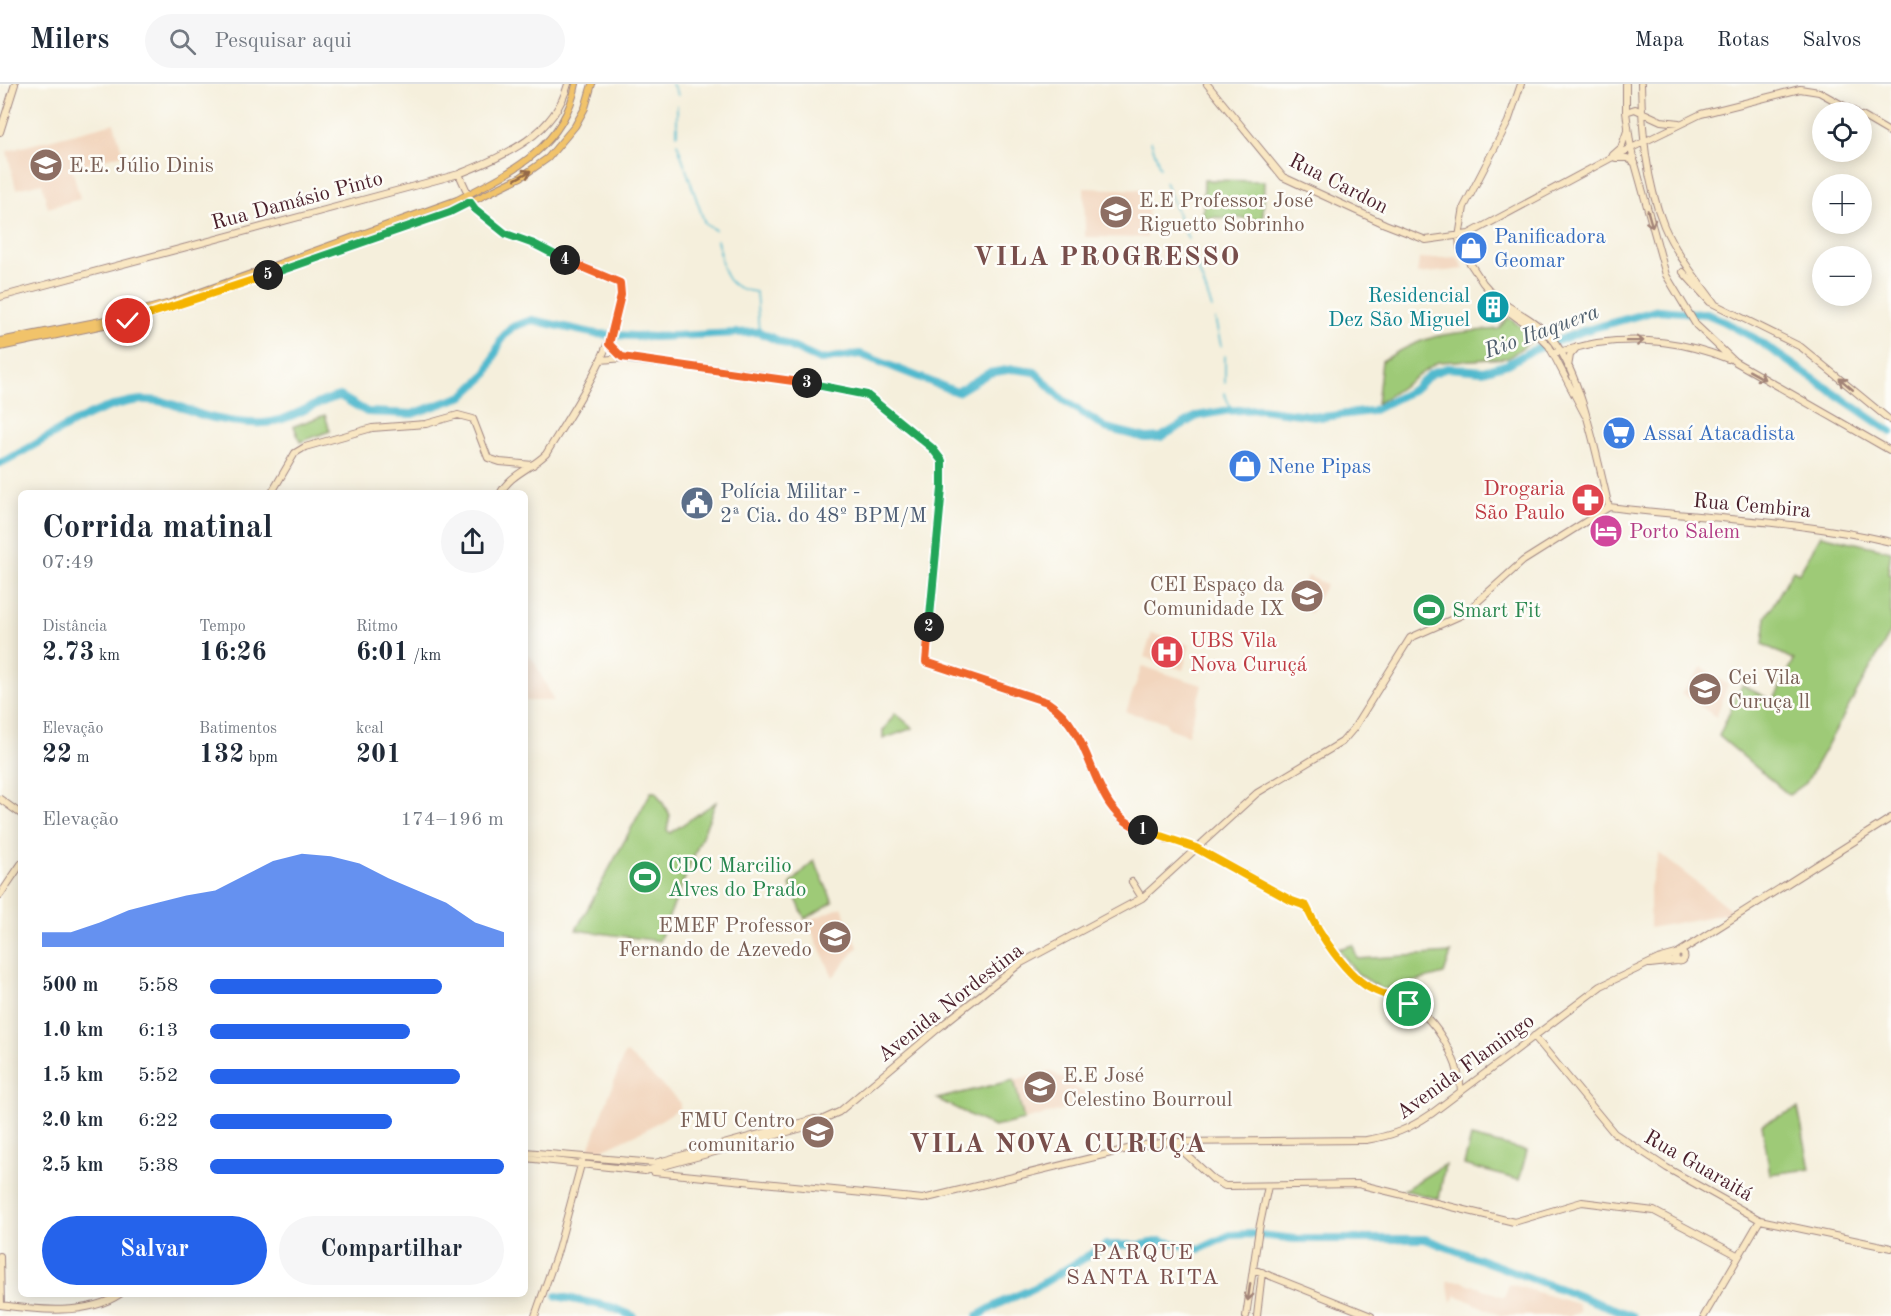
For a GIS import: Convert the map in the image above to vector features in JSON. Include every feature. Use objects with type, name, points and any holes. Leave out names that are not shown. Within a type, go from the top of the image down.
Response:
[{"type":"main road","points":[[0,347],[117,324],[167,310],[450,212],[511,172],[543,147],[565,117],[576,84]]},
{"type":"main road","points":[[0,341],[106,320],[170,303],[469,198],[521,177],[548,158],[575,126],[585,108],[592,84]]},
{"type":"street","points":[[0,132],[15,84]]},
{"type":"street","name":"Rua Damásio Pinto","points":[[0,297],[459,174],[500,157],[537,135],[558,109],[568,84]]},
{"type":"street","name":"Rua Cardon","points":[[1207,84],[1247,136],[1283,177],[1415,238],[1440,239],[1468,234],[1609,159],[1701,114],[1793,89],[1819,92],[1837,102]]},
{"type":"street","points":[[1461,252],[1459,237],[1467,199],[1508,122],[1521,84]]},
{"type":"street","points":[[1626,84],[1626,112],[1631,149],[1666,275],[1696,325],[1734,361]]},
{"type":"street","points":[[1641,84],[1644,142],[1664,224],[1691,270],[1715,304]]},
{"type":"street","points":[[1626,112],[1634,109],[1660,121],[1680,123]]},
{"type":"street","points":[[1872,122],[1891,133]]},
{"type":"street","points":[[1609,159],[1621,148],[1628,127]]},
{"type":"street","points":[[1609,159],[1622,158],[1635,163]]},
{"type":"street","points":[[459,174],[475,209],[506,234],[534,244],[620,283],[621,295],[609,343],[602,360],[546,454],[533,465],[509,479],[502,490]]},
{"type":"street","points":[[1440,239],[1461,252],[1502,304],[1524,315],[1544,335],[1568,368],[1585,415],[1609,507]]},
{"type":"street","points":[[1666,275],[1691,270]]},
{"type":"street","points":[[1683,272],[1704,298],[1801,347],[1891,421]]},
{"type":"street","points":[[1556,350],[1615,342],[1666,341],[1702,349],[1734,361],[1891,450]]},
{"type":"street","points":[[609,343],[624,358]]},
{"type":"street","points":[[1568,368],[1570,355],[1577,346]]},
{"type":"street","points":[[1556,350],[1579,409],[1585,415]]},
{"type":"street","points":[[602,360],[624,358],[754,374],[860,393],[883,407],[932,448],[942,461],[943,472],[926,662],[1042,700],[1055,707],[1075,728],[1098,783],[1119,817],[1137,827],[1196,848],[1292,901],[1306,906],[1330,946],[1359,981],[1375,991],[1409,1004],[1436,1030],[1455,1063],[1461,1091]]},
{"type":"street","points":[[273,490],[295,453],[305,447],[372,428],[426,424],[458,415],[473,419],[488,458],[500,462],[533,465]]},
{"type":"street","name":"Rua Cembira","points":[[1609,507],[1735,521],[1822,527],[1891,542]]},
{"type":"street","name":"Avenida Nordestina","points":[[528,1152],[645,1171],[806,1127],[838,1113],[946,1022],[1021,963],[1142,898],[1257,793],[1327,753],[1346,738],[1410,638],[1464,614],[1523,561],[1609,507]]},
{"type":"street","points":[[0,799],[18,812]]},
{"type":"street","name":"Avenida Flamingo","points":[[645,1171],[923,1199],[1144,1145],[1376,1139],[1408,1130],[1601,986],[1650,964],[1679,955],[1692,942],[1891,818]]},
{"type":"street","points":[[0,895],[18,868]]},
{"type":"street","points":[[1132,882],[1142,898]]},
{"type":"street","name":"Rua Guaraitá","points":[[1534,1036],[1614,1133],[1667,1168],[1760,1220],[1891,1248]]},
{"type":"street","points":[[1174,1143],[1186,1156],[1221,1184],[1268,1186],[1358,1184],[1514,1222],[1582,1202],[1654,1211],[1738,1256]]},
{"type":"street","name":"Avenida Nordestina","points":[[528,1158],[650,1164],[673,1162]]},
{"type":"street","points":[[537,1316],[582,1161]]},
{"type":"street","points":[[673,1162],[679,1174]]},
{"type":"street","points":[[1246,1316],[1268,1186]]},
{"type":"street","points":[[1704,1316],[1760,1220]]},
{"type":"street","points":[[0,1256],[0,1305],[32,1309],[84,1308],[112,1297]]},
{"type":"street","points":[[1253,1269],[1371,1316]]},
{"type":"street","points":[[1257,1316],[1262,1272]]},
{"type":"shaded area","name":"E.E. Júlio Dinis","points":[[114,123],[123,154],[72,168],[80,199],[48,208],[42,183],[16,189],[7,151]]},
{"type":"shaded area","name":"E.E Professor José Riguetto Sobrinho","points":[[1084,188],[1149,190],[1147,238],[1085,237]]},
{"type":"shaded area","points":[[1457,257],[1465,269],[1417,274],[1419,259]]},
{"type":"shaded area","name":"CEI Espaço da Comunidade IX","points":[[1308,576],[1326,584],[1310,613],[1292,602]]},
{"type":"shaded area","name":"UBS Vila Nova Curuçá","points":[[1152,633],[1190,645],[1183,670],[1144,657]]},
{"type":"shaded area","points":[[528,656],[534,661],[554,701],[528,701]]},
{"type":"shaded area","points":[[1142,666],[1202,685],[1188,735],[1169,728],[1165,722],[1126,712]]},
{"type":"shaded area","name":"Cei Vila Curuça ll","points":[[1702,667],[1728,685],[1716,717],[1681,693]]},
{"type":"shaded area","points":[[1659,853],[1734,912],[1650,928],[1650,887]]},
{"type":"shaded area","name":"EMEF Professor Fernando de Azevedo","points":[[842,907],[858,947],[833,977],[807,921]]},
{"type":"shaded area","points":[[627,1053],[680,1102],[680,1108],[645,1130],[595,1153],[588,1152],[624,1055]]},
{"type":"shaded area","points":[[1051,1071],[1092,1098],[1092,1102],[1024,1120],[1014,1080]]},
{"type":"shaded area","points":[[1447,1281],[1461,1281],[1504,1297],[1509,1284],[1578,1304],[1580,1312],[1571,1316],[1501,1316],[1456,1295],[1451,1302]]},
{"type":"green space","points":[[1204,180],[1264,181],[1263,219],[1203,217]]},
{"type":"green space","points":[[1508,317],[1535,338],[1508,358],[1438,362],[1377,404],[1382,361],[1412,345],[1438,336],[1499,329]]},
{"type":"green space","points":[[325,415],[330,431],[300,442],[294,426]]},
{"type":"green space","points":[[1821,535],[1891,551],[1888,574],[1891,575],[1891,631],[1806,783],[1789,795],[1719,736],[1742,685],[1773,701],[1794,660],[1763,644],[1766,617],[1793,570],[1799,573]]},
{"type":"green space","points":[[895,713],[913,728],[883,739],[883,731]]},
{"type":"green space","name":"CDC Marcilio Alves do Prado","points":[[651,792],[656,792],[670,815],[667,830],[670,833],[716,802],[659,941],[576,930]]},
{"type":"green space","points":[[814,860],[833,902],[805,919],[790,885]]},
{"type":"green space","points":[[1353,945],[1357,959],[1451,953],[1444,974],[1383,990],[1358,974],[1338,949]]},
{"type":"green space","points":[[1014,1080],[1024,1120],[994,1127],[937,1099]]},
{"type":"green space","points":[[1798,1108],[1810,1169],[1770,1174],[1762,1124]]},
{"type":"green space","points":[[1471,1137],[1527,1151],[1519,1180],[1464,1165]]},
{"type":"green space","points":[[1445,1165],[1439,1199],[1404,1190],[1442,1166]]},
{"type":"waterway","points":[[672,84],[678,95]]},
{"type":"waterway","points":[[677,105],[677,134]]},
{"type":"waterway","points":[[1151,141],[1160,168]]},
{"type":"waterway","points":[[677,143],[705,224],[715,230]]},
{"type":"waterway","points":[[1165,182],[1188,239]]},
{"type":"waterway","points":[[717,240],[723,269],[730,282],[745,290],[756,292],[759,332]]},
{"type":"waterway","points":[[1191,248],[1212,308]]},
{"type":"waterway","name":"Rio Itaquera","points":[[0,463],[87,416],[123,403],[142,400],[164,402],[206,416],[248,423],[273,422],[340,396],[367,412],[412,414],[463,396],[486,375],[502,338],[512,327],[532,320],[596,334],[653,337],[759,332],[820,360],[860,354],[957,392],[989,373],[1013,369],[1035,372],[1063,400],[1106,428],[1146,438],[1161,437],[1197,416],[1225,411],[1260,409],[1323,417],[1372,411],[1413,390],[1431,374],[1447,368],[1483,371],[1508,364],[1529,352],[1583,331],[1658,310],[1707,314],[1754,338],[1891,432]]},
{"type":"waterway","points":[[1215,319],[1221,346]]},
{"type":"waterway","points":[[1225,356],[1225,383]]},
{"type":"waterway","points":[[1224,393],[1232,410]]},
{"type":"waterway","points":[[977,1316],[1035,1288],[1106,1245],[1142,1245],[1161,1241],[1200,1249],[1230,1235],[1250,1234],[1295,1239],[1425,1239],[1633,1316]]},
{"type":"waterway","points":[[557,1296],[611,1307],[633,1316]]},
{"type":"place","name":"E.E. Júlio Dinis","points":[[46,165]]},
{"type":"place","name":"E.E Professor José Riguetto Sobrinho","points":[[1116,212]]},
{"type":"place","name":"Panificadora Geomar","points":[[1471,248]]},
{"type":"place","name":"Residencial Dez São Miguel","points":[[1493,307]]},
{"type":"place","name":"Assaí Atacadista","points":[[1619,433]]},
{"type":"place","name":"Nene Pipas","points":[[1245,466]]},
{"type":"place","name":"Drogaria São Paulo","points":[[1588,500]]},
{"type":"place","name":"Polícia Militar - 2ª Cia. do 48º BPM/M","points":[[697,503]]},
{"type":"place","name":"Porto Salem","points":[[1606,531]]},
{"type":"place","name":"CEI Espaço da Comunidade IX","points":[[1307,596]]},
{"type":"place","name":"Smart Fit","points":[[1429,610]]},
{"type":"place","name":"UBS Vila Nova Curuçá","points":[[1167,652]]},
{"type":"place","name":"Cei Vila Curuça ll","points":[[1705,689]]},
{"type":"place","name":"CDC Marcilio Alves do Prado","points":[[645,877]]},
{"type":"place","name":"EMEF Professor Fernando de Azevedo","points":[[835,937]]},
{"type":"place","name":"E.E José Celestino Bourroul","points":[[1040,1087]]},
{"type":"place","name":"FMU Centro comunitario","points":[[818,1132]]},
{"type":"district","name":"VILA PROGRESSO","points":[[1107,256]]},
{"type":"district","name":"VILA NOVA CURUÇA","points":[[1058,1143]]},
{"type":"district","name":"PARQUE SANTA RITA","points":[[1143,1264]]},
{"type":"route","points":[[128,321],[174,308],[450,212],[470,202],[475,209],[517,240],[534,244],[620,283],[621,295],[609,344],[624,358],[754,374],[867,395],[932,448],[943,465],[926,662],[1042,700],[1055,707],[1075,728],[1113,810],[1124,822],[1196,848],[1292,901],[1306,906],[1312,919],[1337,955],[1359,981],[1375,991],[1402,999],[1409,1004]]}]
